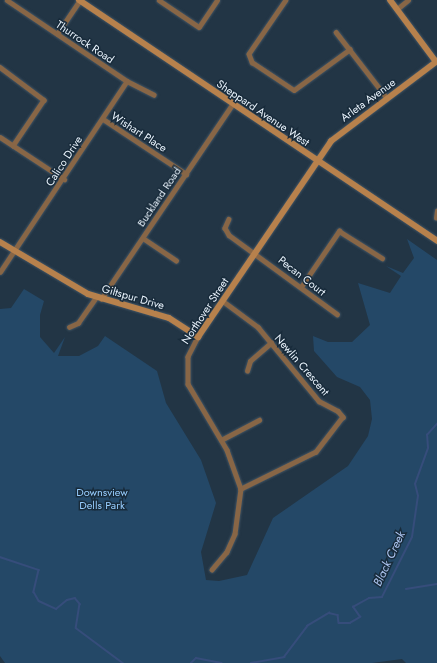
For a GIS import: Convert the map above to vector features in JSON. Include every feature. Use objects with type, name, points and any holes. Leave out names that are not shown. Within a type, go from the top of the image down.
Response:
[{"type":"street","name":"Thurrock Road","points":[[7,0],[127,81],[154,95]]},
{"type":"street","points":[[57,34],[80,0]]},
{"type":"street","name":"Sheppard Avenue West","points":[[80,0],[232,105],[437,241]]},
{"type":"street","points":[[159,0],[199,27],[217,0]]},
{"type":"street","points":[[286,0],[249,54],[252,62],[294,90],[350,49]]},
{"type":"street","points":[[390,0],[437,62]]},
{"type":"street","points":[[397,9],[408,0]]},
{"type":"street","points":[[336,32],[387,98]]},
{"type":"street","name":"Arleta Avenue","points":[[317,161],[331,141],[437,62]]},
{"type":"street","points":[[0,67],[44,100],[13,146]]},
{"type":"street","name":"Calico Drive","points":[[0,272],[64,178],[127,81]]},
{"type":"street","name":"Buckland Road","points":[[69,327],[78,323],[143,238],[232,105]]},
{"type":"street","name":"Wishart Place","points":[[103,119],[186,174]]},
{"type":"street","points":[[0,137],[64,178]]},
{"type":"street","name":"Northover Street","points":[[212,570],[228,552],[236,534],[241,490],[221,440],[187,379],[188,357],[198,337],[317,161]]},
{"type":"street","points":[[436,218],[437,211]]},
{"type":"street","name":"Pecan Court","points":[[229,219],[225,228],[228,233],[256,251],[337,314]]},
{"type":"street","points":[[301,287],[339,231],[382,258]]},
{"type":"street","points":[[143,238],[176,260]]},
{"type":"street","name":"Giltspur Drive","points":[[0,242],[98,298],[169,318],[198,337]]},
{"type":"street","name":"Newlin Crescent","points":[[223,301],[258,327],[319,401],[338,411],[343,417],[316,452],[241,490]]},
{"type":"street","points":[[247,371],[250,361],[271,344]]},
{"type":"street","points":[[221,440],[260,420]]},
{"type":"green space","name":"Downsview Dells Park","points":[[407,239],[437,260],[437,663],[406,663],[402,659],[372,663],[5,663],[0,656],[0,309],[11,308],[24,289],[44,301],[40,315],[40,337],[54,353],[65,337],[58,356],[79,356],[98,346],[105,336],[157,371],[166,403],[201,460],[216,503],[201,552],[206,580],[219,581],[247,575],[273,518],[348,466],[368,436],[372,419],[370,400],[360,387],[337,377],[314,351],[313,336],[328,342],[352,342],[370,325],[358,283],[390,293],[401,276],[386,266],[403,273],[414,258]]},
{"type":"waterway","name":"Black Creek","points":[[251,663],[284,657],[307,626],[329,613],[338,615],[339,623],[350,623],[360,617],[353,607],[369,598],[382,597],[412,537],[418,496],[415,484],[428,448],[427,435],[437,424]]},
{"type":"waterway","name":"Black Creek","points":[[0,557],[39,570],[34,592],[39,601],[56,609],[67,600],[75,598],[80,604],[76,628],[123,663]]},
{"type":"waterway","points":[[406,589],[437,584]]},
{"type":"waterway","name":"Black Creek","points":[[191,663],[196,658],[222,663]]}]
